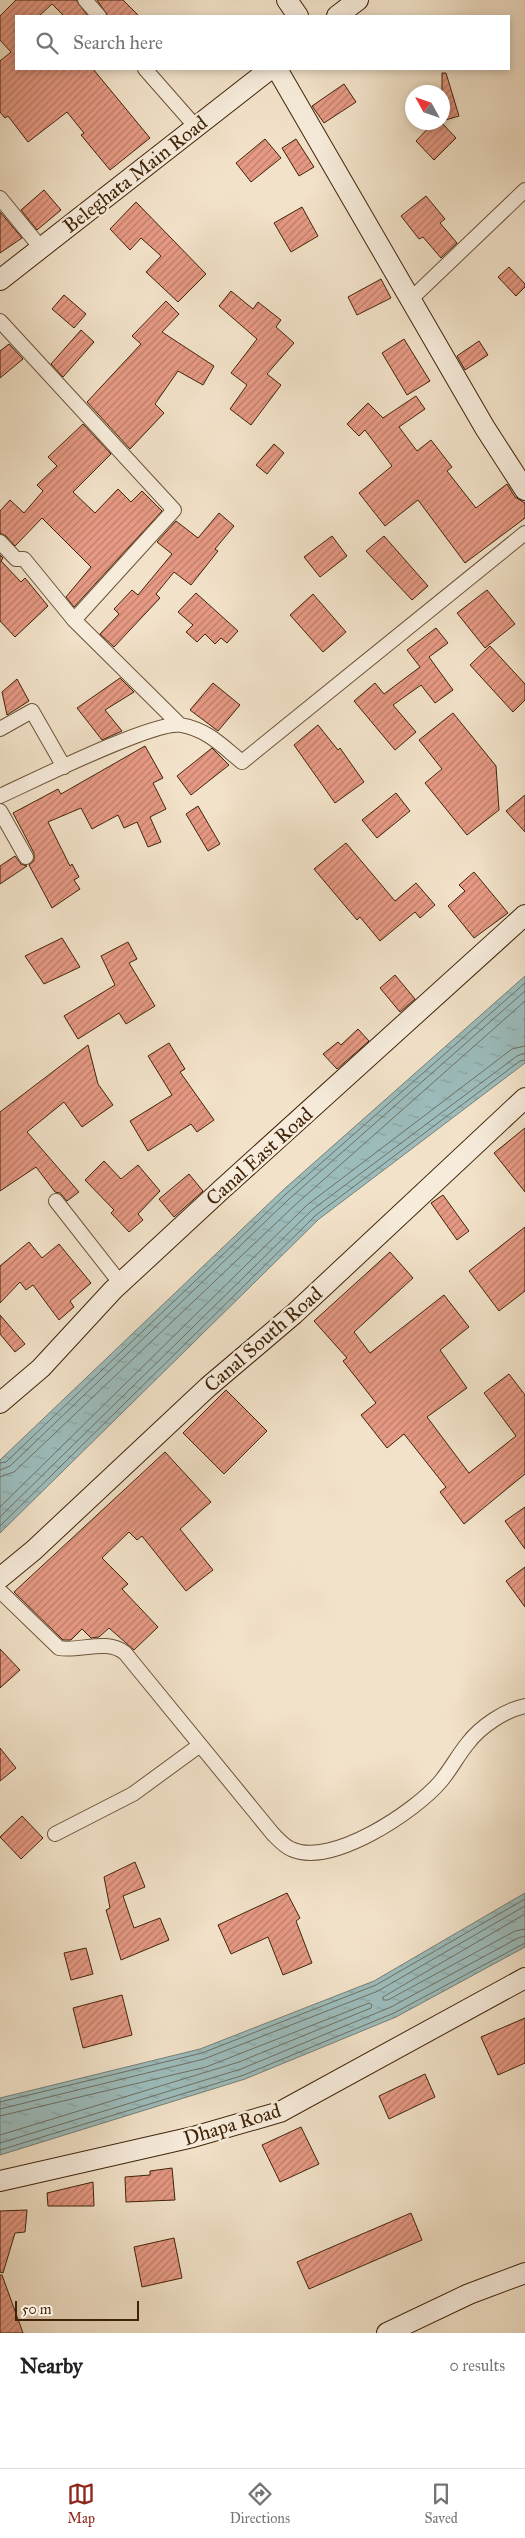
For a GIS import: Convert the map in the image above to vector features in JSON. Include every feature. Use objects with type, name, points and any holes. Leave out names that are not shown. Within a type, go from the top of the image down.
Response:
[{"type":"street","points":[[85,0],[98,15]]},
{"type":"street","points":[[287,0],[297,15]]},
{"type":"street","points":[[338,15],[358,0]]},
{"type":"street","points":[[146,70],[196,127]]},
{"type":"street","name":"Beleghata Main Road","points":[[0,280],[269,70]]},
{"type":"street","points":[[278,70],[485,428],[525,490]]},
{"type":"street","points":[[411,299],[525,190]]},
{"type":"street","points":[[0,198],[41,248]]},
{"type":"street","points":[[0,321],[174,510],[74,620]]},
{"type":"street","points":[[0,796],[150,729],[179,724],[206,731],[242,762],[525,533]]},
{"type":"street","points":[[0,542],[16,559],[24,559],[74,620],[179,724]]},
{"type":"street","points":[[0,728],[32,711],[64,768]]},
{"type":"street","points":[[0,811],[26,857]]},
{"type":"street","name":"Canal East Road","points":[[0,1404],[41,1368],[121,1284],[525,915]]},
{"type":"street","name":"Canal South Road","points":[[0,1578],[34,1550],[208,1388],[294,1314],[525,1098]]},
{"type":"street","points":[[56,1201],[121,1284]]},
{"type":"street","points":[[0,1591],[59,1648],[99,1646],[120,1649],[273,1834],[291,1849],[320,1852],[348,1845],[401,1817],[421,1801],[442,1780],[469,1741],[498,1717],[525,1706]]},
{"type":"street","points":[[55,1834],[133,1794],[200,1745]]},
{"type":"street","name":"Dhapa Road","points":[[0,2181],[193,2137],[280,2112],[525,1978]]},
{"type":"street","points":[[387,2333],[469,2294],[525,2273]]},
{"type":"water","points":[[525,976],[525,1063],[319,1219],[0,1533],[0,1460],[282,1191]]},
{"type":"water","points":[[525,1893],[525,1947],[396,2017],[245,2079],[0,2155],[0,2098],[200,2049],[374,1981]]},
{"type":"building","points":[[16,0],[76,0],[87,15],[63,15],[52,4],[40,15],[15,15],[15,70],[94,70],[150,138],[110,170],[81,135],[84,133],[67,112],[28,142],[8,116],[5,118],[0,112],[0,61],[11,52],[0,40],[0,16]]},
{"type":"building","points":[[97,0],[123,0],[138,15],[107,15]]},
{"type":"building","points":[[442,73],[446,73],[450,85],[442,85]]},
{"type":"building","points":[[344,84],[356,102],[324,123],[312,106]]},
{"type":"building","points":[[450,86],[459,116],[450,119]]},
{"type":"building","points":[[426,130],[448,130],[456,138],[434,160],[416,141]]},
{"type":"building","points":[[265,139],[281,158],[251,182],[236,163]]},
{"type":"building","points":[[296,139],[314,167],[299,176],[282,148]]},
{"type":"building","points":[[44,190],[61,210],[37,230],[21,210]]},
{"type":"building","points":[[426,196],[445,219],[440,223],[457,243],[441,258],[423,237],[419,239],[401,216]]},
{"type":"building","points":[[136,202],[206,274],[178,302],[146,272],[161,256],[141,238],[130,250],[110,229]]},
{"type":"building","points":[[302,207],[318,236],[291,252],[274,223]]},
{"type":"building","points":[[0,212],[22,238],[0,253]]},
{"type":"building","points":[[509,267],[525,284],[525,287],[516,296],[498,277]]},
{"type":"building","points":[[381,279],[391,298],[357,315],[348,297]]},
{"type":"building","points":[[231,291],[253,309],[258,302],[281,320],[276,327],[294,343],[267,374],[281,385],[251,425],[230,409],[247,385],[231,373],[257,339],[219,306]]},
{"type":"building","points":[[64,295],[86,314],[74,328],[52,309]]},
{"type":"building","points":[[166,301],[179,314],[162,332],[214,366],[203,385],[178,371],[155,404],[164,413],[130,449],[87,402],[141,344],[132,336]]},
{"type":"building","points":[[81,330],[94,342],[63,377],[51,364]]},
{"type":"building","points":[[404,339],[430,381],[407,395],[382,353]]},
{"type":"building","points":[[479,341],[488,355],[465,370],[457,356]]},
{"type":"building","points":[[9,344],[23,359],[0,378],[0,351]]},
{"type":"building","points":[[416,396],[425,409],[399,427],[417,451],[431,440],[452,467],[447,471],[476,508],[507,484],[515,497],[525,503],[525,518],[465,563],[418,500],[385,526],[359,493],[392,466],[365,430],[359,436],[347,424],[368,403],[383,418]]},
{"type":"building","points":[[83,424],[111,454],[73,492],[95,513],[118,489],[131,502],[142,491],[162,511],[74,607],[66,597],[91,567],[42,518],[15,546],[6,536],[0,533],[0,511],[10,500],[24,513],[43,491],[37,485],[57,466],[48,457]]},
{"type":"building","points":[[274,444],[284,453],[267,474],[256,465]]},
{"type":"building","points":[[219,513],[234,526],[215,549],[218,551],[191,585],[174,572],[156,594],[160,598],[114,647],[100,634],[119,614],[114,609],[132,590],[138,595],[172,554],[157,542],[176,521],[198,538]]},
{"type":"building","points":[[332,536],[347,556],[320,577],[304,557]]},
{"type":"building","points":[[384,536],[428,586],[412,600],[366,551]]},
{"type":"building","points":[[0,555],[3,558],[1,561],[21,582],[25,578],[48,606],[15,637],[0,621]]},
{"type":"building","points":[[487,590],[515,624],[485,648],[457,613]]},
{"type":"building","points":[[196,593],[238,631],[227,643],[221,638],[215,644],[205,634],[197,642],[186,632],[193,625],[178,612]]},
{"type":"building","points":[[313,594],[346,632],[323,652],[290,615]]},
{"type":"building","points":[[436,628],[448,643],[429,657],[453,690],[435,703],[421,685],[393,705],[416,732],[395,750],[354,701],[375,683],[384,694],[420,667],[407,650]]},
{"type":"building","points":[[490,646],[525,684],[525,700],[513,712],[470,665]]},
{"type":"building","points":[[120,678],[134,692],[105,710],[122,731],[102,740],[77,708]]},
{"type":"building","points":[[17,679],[29,701],[7,715],[2,692]]},
{"type":"building","points":[[213,683],[240,705],[218,731],[190,710]]},
{"type":"building","points":[[453,713],[496,766],[499,810],[467,835],[425,783],[442,769],[419,740]]},
{"type":"building","points":[[318,725],[338,750],[340,748],[364,782],[335,803],[294,745]]},
{"type":"building","points":[[145,746],[163,778],[153,783],[166,809],[150,817],[161,842],[148,847],[137,822],[124,828],[118,815],[92,829],[81,808],[48,822],[70,866],[72,864],[79,877],[74,880],[80,889],[52,908],[29,865],[34,861],[34,853],[13,813],[58,789],[61,794]]},
{"type":"building","points":[[212,748],[229,765],[191,795],[177,776]]},
{"type":"building","points":[[396,793],[410,811],[377,838],[362,820]]},
{"type":"building","points":[[525,795],[525,832],[506,811]]},
{"type":"building","points":[[198,806],[220,844],[208,851],[186,814]]},
{"type":"building","points":[[346,843],[395,901],[416,883],[435,905],[420,918],[415,912],[380,941],[360,917],[357,920],[314,869]]},
{"type":"building","points":[[15,856],[21,864],[27,866],[0,884],[0,866]]},
{"type":"building","points":[[474,872],[508,913],[474,938],[448,906],[465,891],[459,885]]},
{"type":"building","points":[[62,938],[80,967],[44,984],[25,956]]},
{"type":"building","points":[[128,942],[137,959],[129,963],[155,1006],[126,1024],[119,1013],[78,1039],[64,1016],[115,985],[101,956]]},
{"type":"building","points":[[395,975],[415,999],[400,1012],[380,988]]},
{"type":"building","points":[[358,1029],[369,1041],[337,1069],[323,1054],[338,1042],[341,1045]]},
{"type":"building","points":[[169,1043],[185,1069],[180,1072],[214,1120],[197,1132],[191,1124],[148,1151],[130,1121],[172,1095],[148,1056]]},
{"type":"building","points":[[88,1045],[98,1084],[113,1105],[82,1127],[64,1102],[27,1132],[79,1192],[67,1201],[60,1193],[55,1192],[36,1167],[0,1191],[0,1112]]},
{"type":"building","points":[[525,1128],[525,1192],[494,1153]]},
{"type":"building","points":[[104,1161],[121,1179],[138,1165],[160,1191],[138,1214],[143,1220],[129,1232],[111,1213],[114,1210],[85,1180]]},
{"type":"building","points":[[189,1174],[203,1191],[174,1217],[159,1199]]},
{"type":"building","points":[[443,1195],[469,1231],[457,1240],[431,1203]]},
{"type":"building","points":[[525,1227],[525,1291],[499,1311],[469,1271]]},
{"type":"building","points":[[29,1242],[42,1258],[59,1244],[91,1283],[70,1301],[74,1307],[59,1320],[33,1285],[26,1290],[20,1282],[0,1303],[0,1266]]},
{"type":"building","points":[[390,1252],[413,1278],[354,1332],[370,1353],[444,1295],[469,1327],[440,1350],[467,1388],[427,1417],[469,1473],[516,1436],[484,1393],[509,1374],[525,1395],[525,1474],[464,1524],[440,1492],[446,1487],[404,1434],[387,1448],[361,1415],[376,1403],[343,1361],[347,1358],[314,1321]]},
{"type":"building","points":[[0,1315],[25,1344],[15,1352],[0,1334]]},
{"type":"building","points":[[226,1390],[267,1431],[224,1474],[183,1433]]},
{"type":"building","points":[[165,1452],[211,1502],[180,1529],[213,1570],[186,1591],[142,1536],[137,1540],[129,1532],[102,1558],[128,1584],[122,1589],[158,1627],[134,1650],[109,1628],[99,1637],[91,1638],[82,1629],[71,1640],[63,1640],[14,1592]]},
{"type":"building","points":[[525,1507],[525,1549],[505,1521]]},
{"type":"building","points":[[525,1567],[525,1607],[506,1581]]},
{"type":"building","points":[[0,1649],[20,1670],[0,1688]]},
{"type":"building","points":[[0,1748],[16,1768],[0,1781]]},
{"type":"building","points":[[22,1816],[43,1838],[21,1859],[0,1837]]},
{"type":"building","points":[[135,1862],[145,1887],[123,1896],[134,1928],[160,1918],[169,1940],[121,1960],[106,1910],[110,1908],[104,1877]]},
{"type":"building","points":[[287,1893],[300,1918],[296,1921],[312,1963],[283,1975],[268,1937],[231,1954],[218,1925]]},
{"type":"building","points":[[86,1948],[93,1974],[71,1980],[64,1953]]},
{"type":"building","points":[[122,1995],[132,2035],[83,2048],[73,2008]]},
{"type":"building","points":[[525,2018],[525,2063],[498,2075],[481,2037]]},
{"type":"building","points":[[425,2074],[435,2097],[389,2119],[379,2096]]},
{"type":"building","points":[[301,2127],[319,2164],[280,2182],[262,2145]]},
{"type":"building","points":[[172,2168],[175,2200],[126,2202],[125,2177],[150,2175],[150,2171]]},
{"type":"building","points":[[93,2182],[94,2206],[48,2206],[47,2193]]},
{"type":"building","points":[[27,2210],[25,2232],[15,2233],[3,2273],[0,2272],[0,2211]]},
{"type":"building","points":[[411,2213],[422,2240],[309,2289],[297,2262]]},
{"type":"building","points":[[174,2238],[182,2278],[142,2287],[134,2247]]},
{"type":"building","points":[[0,2275],[2,2275],[23,2333],[0,2333]]}]
